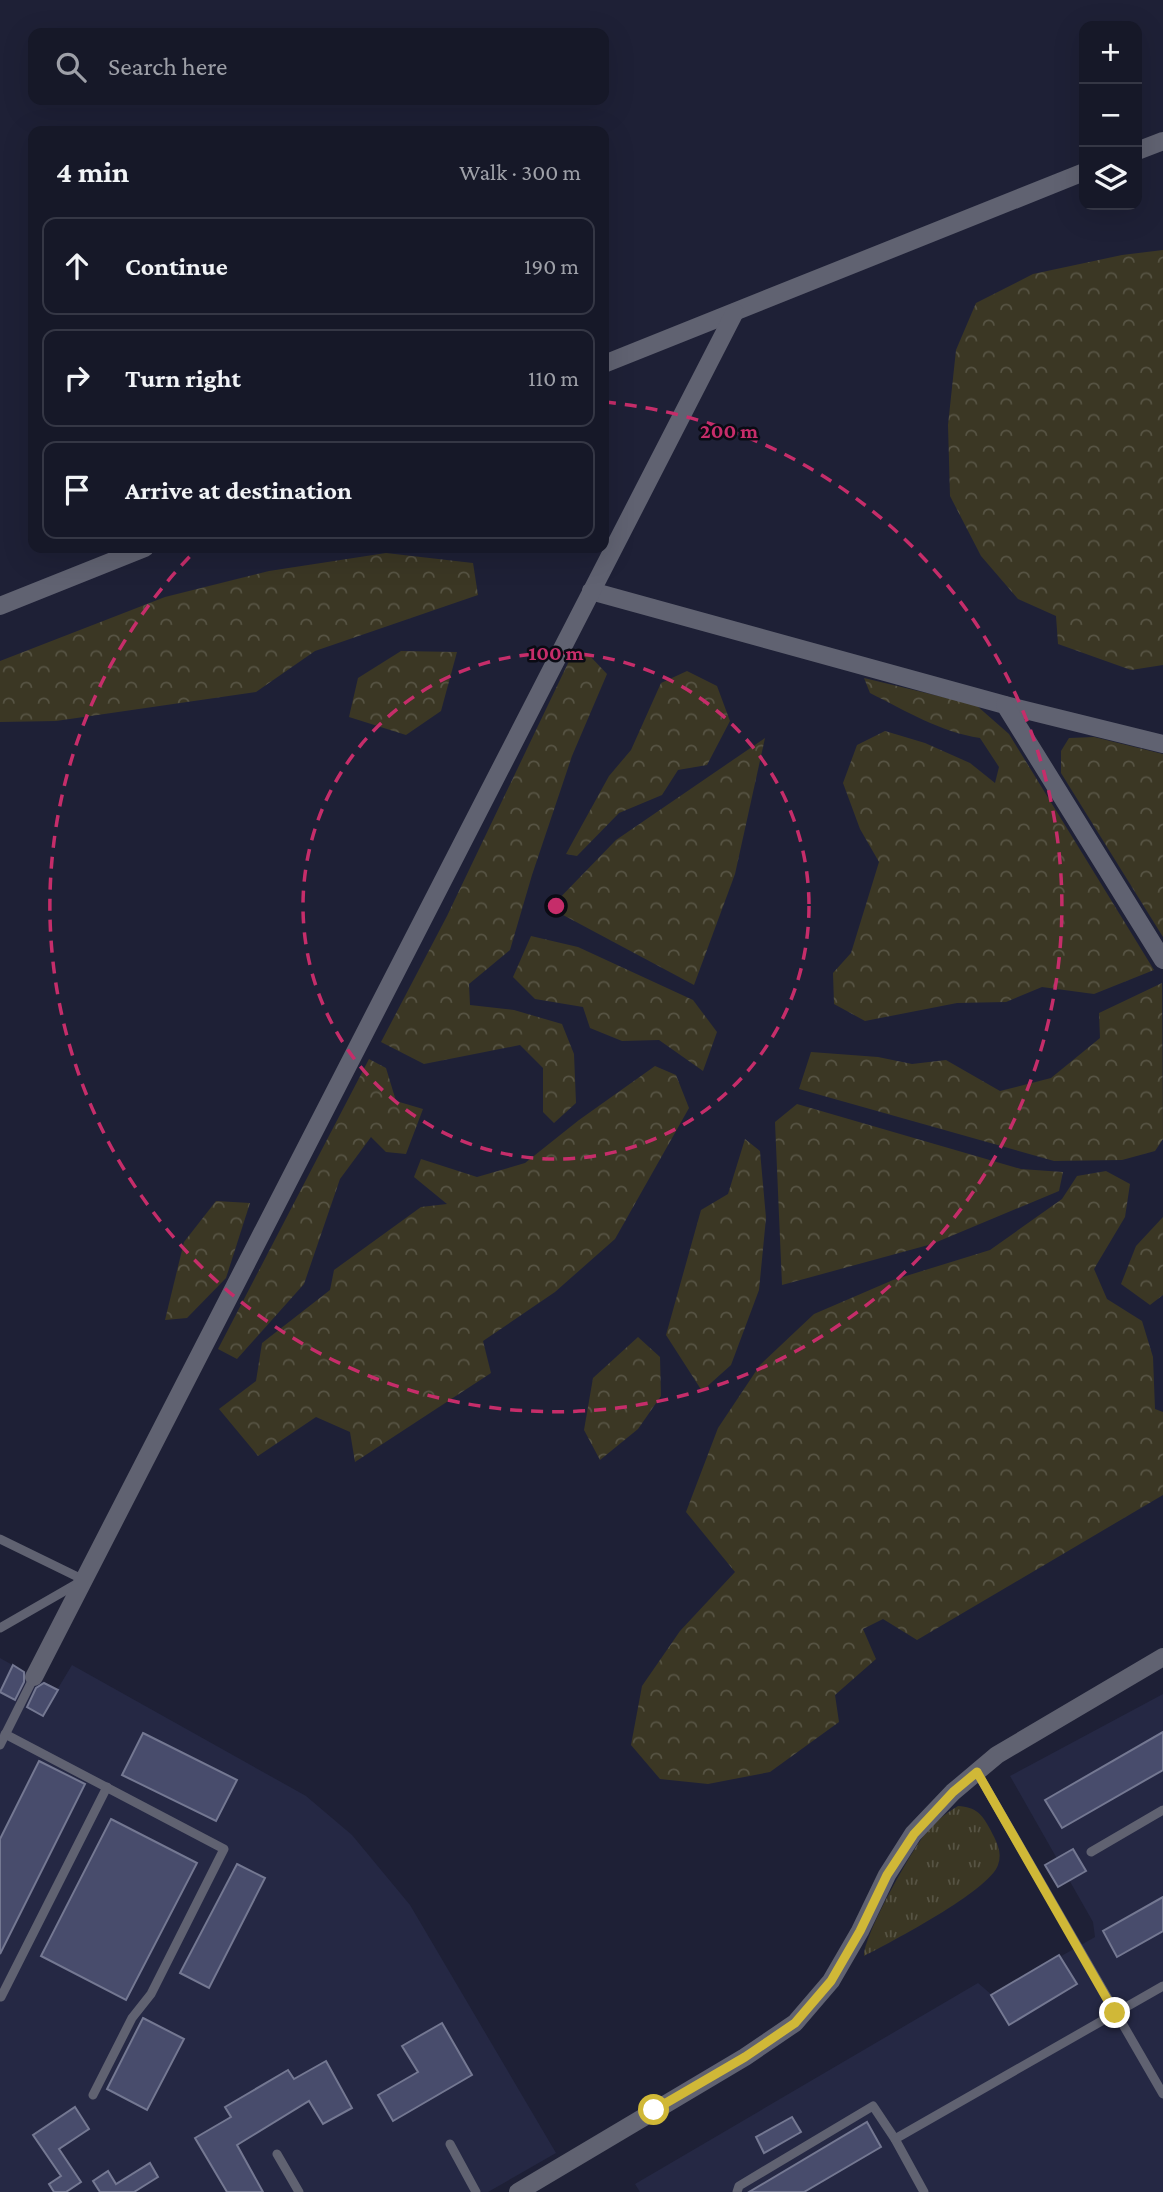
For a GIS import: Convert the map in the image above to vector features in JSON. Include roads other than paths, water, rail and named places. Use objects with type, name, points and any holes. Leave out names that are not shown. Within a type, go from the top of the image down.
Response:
[{"type":"street","points":[[1142,149],[1163,141]]},
{"type":"street","points":[[609,362],[1079,174]]},
{"type":"street","points":[[34,1677],[734,312]]},
{"type":"street","points":[[0,606],[132,553]]},
{"type":"street","points":[[591,591],[1005,705],[1163,744]]},
{"type":"street","points":[[1005,705],[1163,960]]},
{"type":"street","points":[[528,2189],[745,2057],[795,2023],[831,1981],[860,1931],[887,1875],[914,1834],[953,1792],[997,1755],[1163,1657]]},
{"type":"lane","points":[[0,1539],[84,1580]]},
{"type":"lane","points":[[0,1628],[84,1580]]},
{"type":"lane","points":[[0,1745],[34,1677]]},
{"type":"lane","points":[[5,1734],[224,1849],[152,1994],[132,2018],[93,2095]]},
{"type":"lane","points":[[977,1772],[1163,2094]]},
{"type":"lane","points":[[1,1997],[107,1787]]},
{"type":"lane","points":[[1091,1852],[1163,1810]]},
{"type":"lane","points":[[895,2139],[1163,1986]]},
{"type":"lane","points":[[737,2192],[739,2186],[873,2106],[924,2192]]},
{"type":"lane","points":[[450,2144],[476,2192]]},
{"type":"lane","points":[[277,2154],[299,2192]]}]
